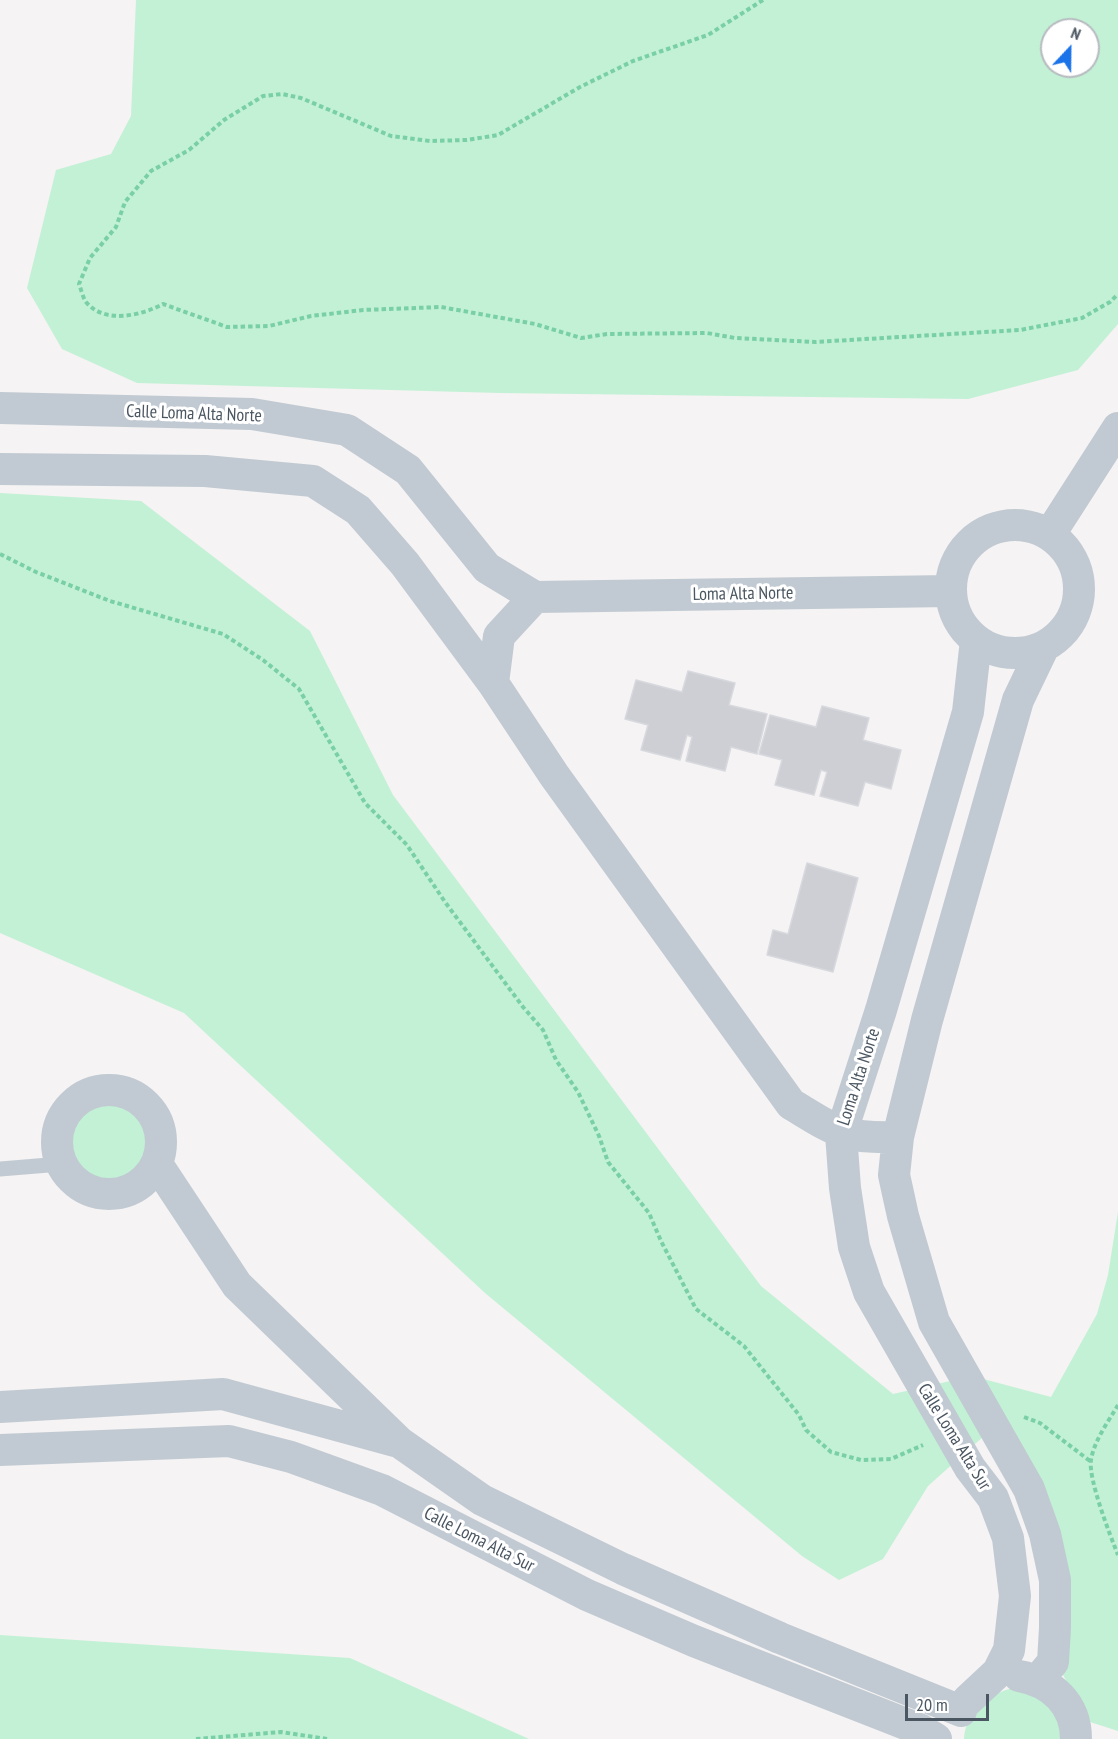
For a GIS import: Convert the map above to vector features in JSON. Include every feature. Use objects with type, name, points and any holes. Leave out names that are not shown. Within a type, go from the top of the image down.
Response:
[{"type":"street","name":"Calle Loma Alta Norte","points":[[0,408],[252,414],[347,430],[408,470],[487,568],[535,597]]},
{"type":"street","points":[[1050,534],[1118,428]]},
{"type":"street","points":[[0,470],[205,471],[313,481],[358,510],[405,564],[493,683]]},
{"type":"street","points":[[1012,524],[1032,526],[1050,534],[1070,556],[1080,584],[1078,603],[1072,621],[1059,637],[1043,648],[1026,652],[1009,653],[992,649],[976,640],[958,618],[950,591],[953,570],[961,553],[975,538],[992,528],[1012,524]]},
{"type":"street","name":"Loma Alta Norte","points":[[535,597],[950,591]]},
{"type":"street","points":[[493,683],[499,636],[535,597]]},
{"type":"street","name":"Loma Alta Norte","points":[[493,683],[554,775],[790,1104],[841,1134],[881,1010],[969,712],[976,640]]},
{"type":"street","points":[[841,1134],[862,1138],[898,1137],[927,1020],[1018,700],[1043,648]]},
{"type":"street","points":[[108,1089],[126,1092],[141,1100],[153,1113],[160,1129],[162,1146],[157,1164],[148,1178],[134,1188],[118,1194],[101,1194],[84,1189],[71,1178],[61,1164],[56,1147],[57,1130],[64,1114],[75,1101],[90,1092],[108,1089]]},
{"type":"street","name":"Calle Loma Alta Sur","points":[[157,1164],[237,1285],[399,1442],[482,1500],[623,1569],[961,1717],[998,1672],[1009,1650],[1013,1627],[1015,1587],[1008,1538],[993,1498],[970,1468],[869,1292],[854,1246],[845,1188],[841,1134]]},
{"type":"street","name":"Calle Loma Alta Sur","points":[[898,1137],[894,1174],[906,1226],[934,1322],[1029,1489],[1045,1534],[1055,1580],[1053,1662],[1038,1680]]},
{"type":"street","name":"Calle Loma Alta Sur","points":[[0,1407],[223,1394],[399,1442]]},
{"type":"street","name":"Calle Loma Alta Sur","points":[[0,1450],[229,1441],[291,1457],[382,1490],[587,1595],[804,1686],[921,1730],[936,1739]]},
{"type":"street","points":[[382,1490],[399,1442]]},
{"type":"street","points":[[961,1717],[983,1687],[1000,1679],[1019,1676],[1038,1680],[1058,1692],[1071,1712],[1082,1738]]},
{"type":"lane","points":[[0,1170],[61,1164]]},
{"type":"path","points":[[763,0],[708,35],[633,61],[580,87],[498,135],[467,140],[430,141],[391,136],[301,98],[282,94],[263,96],[224,120],[189,150],[151,171],[125,202],[116,228],[90,258],[79,284],[87,303],[109,316],[144,314],[163,304],[226,327],[269,326],[311,316],[363,310],[441,307],[535,324],[581,338],[607,334],[708,333],[735,338],[815,342],[1020,330],[1082,318],[1110,302],[1118,294]]},
{"type":"path","points":[[0,554],[36,572],[110,601],[223,634],[263,660],[299,690],[365,803],[407,845],[444,902],[543,1030],[556,1060],[578,1092],[600,1136],[608,1162],[649,1212],[661,1241],[696,1309],[744,1346],[799,1415],[806,1430],[831,1452],[861,1460],[891,1459],[934,1440],[947,1429]]},
{"type":"path","points":[[1118,1405],[1102,1431],[1090,1461],[1106,1524],[1118,1555]]},
{"type":"path","points":[[1021,1416],[1040,1423],[1090,1461]]},
{"type":"path","points":[[196,1739],[281,1732],[327,1739]]},
{"type":"green space","points":[[136,0],[1118,0],[1118,324],[1078,370],[968,399],[500,393],[137,383],[62,349],[27,288],[56,170],[111,154],[131,116]]},
{"type":"green space","points":[[0,493],[141,501],[310,631],[393,795],[761,1286],[893,1394],[972,1376],[1051,1397],[1097,1314],[1108,1275],[1118,1212],[1118,1731],[1087,1721],[1061,1671],[1003,1419],[928,1486],[883,1559],[839,1580],[802,1556],[485,1293],[184,1013],[0,933]]},
{"type":"green space","points":[[109,1105],[130,1111],[140,1121],[146,1142],[140,1163],[130,1173],[109,1179],[88,1173],[78,1163],[72,1142],[78,1121],[88,1111]]},
{"type":"green space","points":[[0,1635],[350,1658],[529,1739],[0,1739]]},
{"type":"green space","points":[[1019,1687],[1051,1700],[1066,1739],[964,1739],[969,1719],[982,1704],[1000,1692]]},
{"type":"building","points":[[688,671],[735,683],[729,705],[767,714],[757,754],[731,747],[725,771],[686,761],[692,737],[687,735],[680,760],[641,750],[648,725],[625,719],[636,680],[682,692]]},
{"type":"building","points":[[822,706],[869,718],[863,740],[901,750],[891,789],[865,782],[858,806],[820,796],[827,772],[821,770],[814,795],[775,785],[782,760],[759,754],[770,715],[816,727]]},
{"type":"building","points":[[807,863],[858,878],[833,972],[767,955],[773,930],[788,934]]}]
